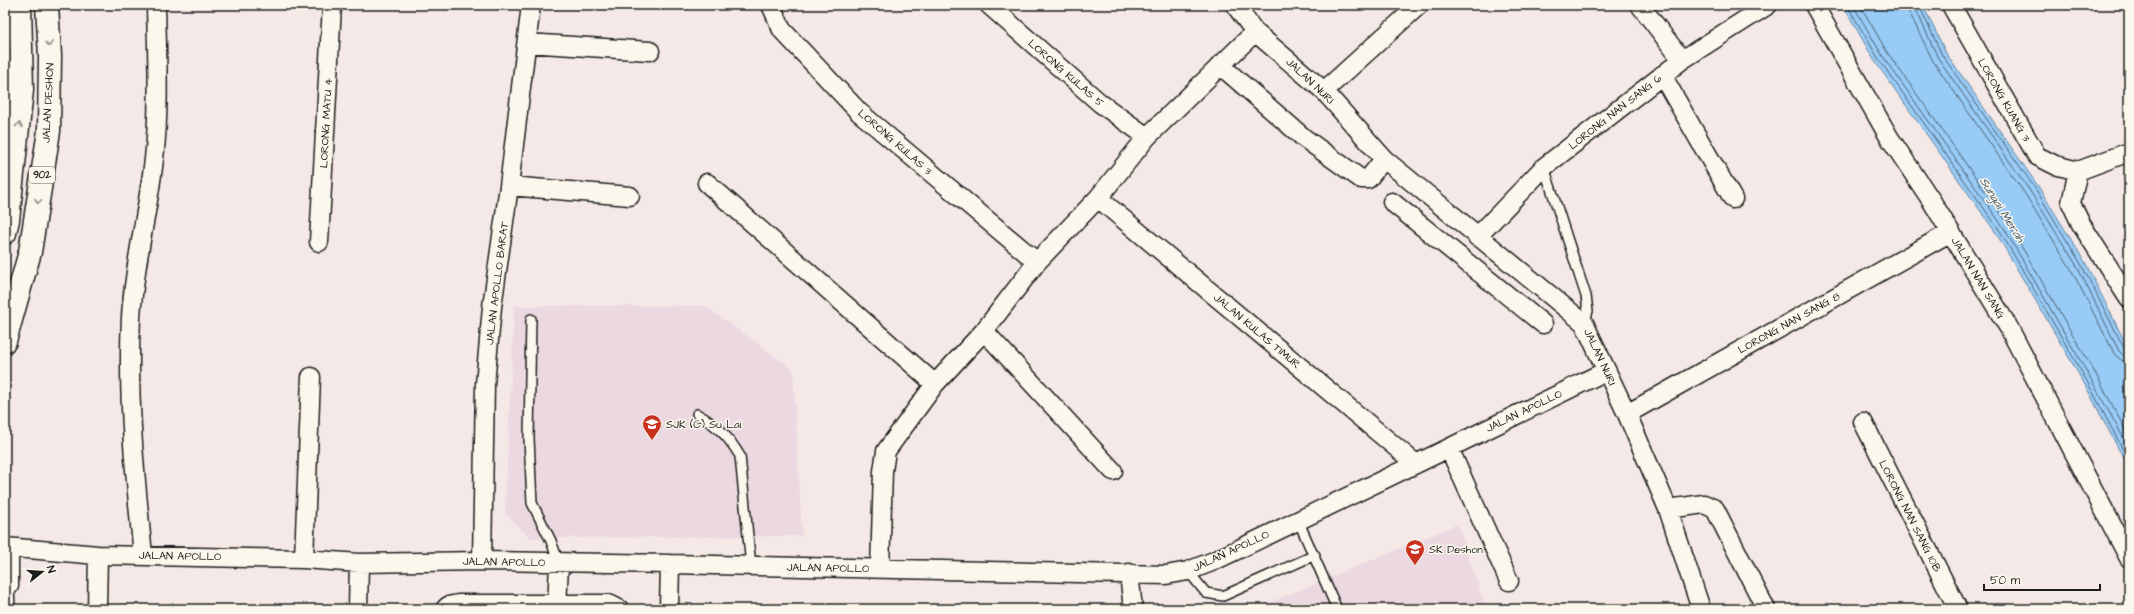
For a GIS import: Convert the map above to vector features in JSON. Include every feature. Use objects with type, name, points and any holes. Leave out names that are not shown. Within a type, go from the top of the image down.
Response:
[{"type":"main road","name":"902","points":[[5,233],[8,220],[22,90],[13,32],[20,5]]},
{"type":"main road","name":"JALAN DESHON","points":[[5,341],[30,252],[49,131],[50,56],[47,5]]},
{"type":"street","points":[[143,555],[130,400],[131,316],[143,217],[154,159],[158,93],[156,5]]},
{"type":"street","name":"LORONG MATU 4","points":[[319,242],[332,5]]},
{"type":"street","name":"JALAN APOLLO BARAT","points":[[482,562],[485,384],[492,307],[510,186],[531,5]]},
{"type":"street","name":"LORONG KULAS 3","points":[[771,5],[782,30],[859,112],[1037,262]]},
{"type":"street","name":"LORONG KULAS 5","points":[[989,5],[1100,103],[1147,137]]},
{"type":"street","name":"JALAN NURI","points":[[1235,5],[1255,32],[1324,91],[1384,159],[1477,237],[1534,281],[1584,323],[1627,414],[1668,509],[1701,609]]},
{"type":"street","points":[[1324,91],[1419,5]]},
{"type":"street","points":[[1640,5],[1682,60]]},
{"type":"street","name":"LORONG NAN SANG 6","points":[[1477,237],[1544,167],[1682,60],[1768,5]]},
{"type":"street","name":"JALAN NAN SANG","points":[[1814,5],[1889,137],[1952,232],[2009,328],[2129,558]]},
{"type":"street","name":"LORONG KUANG 3","points":[[1951,5],[2037,156],[2054,165],[2078,172]]},
{"type":"street","points":[[880,569],[883,471],[886,451],[935,384],[984,331],[1037,262],[1098,198],[1147,137],[1255,32]]},
{"type":"street","points":[[527,43],[650,51]]},
{"type":"street","points":[[1220,65],[1304,138],[1360,179],[1368,179],[1384,159]]},
{"type":"street","points":[[1662,75],[1733,199]]},
{"type":"street","points":[[2129,152],[2078,172],[2071,203],[2081,224],[2129,299]]},
{"type":"street","points":[[707,183],[935,384]]},
{"type":"street","points":[[510,186],[630,196]]},
{"type":"street","name":"JALAN KULAS TIMUR","points":[[1098,198],[1416,464]]},
{"type":"street","points":[[1415,221],[1434,201]]},
{"type":"street","points":[[1392,202],[1517,301],[1543,324]]},
{"type":"street","name":"LORONG NAN SANG 8","points":[[1627,414],[1952,232]]},
{"type":"street","points":[[1517,301],[1534,281]]},
{"type":"street","points":[[984,331],[1113,471]]},
{"type":"street","name":"JALAN APOLLO","points":[[7,547],[98,555],[304,559],[359,563],[482,562],[670,564],[1130,573],[1166,575],[1188,571],[1298,520],[1606,371]]},
{"type":"street","points":[[304,559],[311,377]]},
{"type":"street","name":"LORONG NAN SANG 10B","points":[[1863,422],[1958,609]]},
{"type":"street","points":[[1449,448],[1509,581]]},
{"type":"street","points":[[1668,509],[1704,504],[1715,509],[1766,609]]},
{"type":"street","points":[[7,547],[7,586]]},
{"type":"street","points":[[97,609],[98,555]]},
{"type":"street","points":[[358,609],[359,563]]},
{"type":"street","points":[[557,606],[559,563]]},
{"type":"street","points":[[669,609],[670,564]]},
{"type":"street","points":[[1130,573],[1133,609]]},
{"type":"street","points":[[445,609],[448,606],[458,604],[557,606],[609,604],[619,609]]},
{"type":"lane","points":[[1544,167],[1586,296],[1588,311],[1584,323]]},
{"type":"lane","points":[[531,319],[530,438],[532,503],[551,541],[559,563]]},
{"type":"lane","points":[[697,414],[716,424],[731,441],[740,456],[751,566]]},
{"type":"lane","points":[[1298,520],[1315,555],[1337,609]]},
{"type":"lane","points":[[1188,571],[1206,593],[1223,596],[1315,555]]},
{"type":"lane","points":[[7,586],[10,609]]},
{"type":"shaded area","name":"SJK (C) Su Lai","points":[[514,306],[705,306],[793,369],[802,536],[530,538],[505,513]]},
{"type":"shaded area","name":"SK Deshon","points":[[1458,524],[1486,609],[1255,609]]},
{"type":"water","name":"Sungai Merah","points":[[1843,5],[1923,5],[1946,53],[2038,186],[2085,262],[2129,350],[2129,463],[2119,450],[2085,385],[1996,233],[1874,60]]},
{"type":"place","name":"SJK (C) Su Lai","points":[[652,441]]},
{"type":"place","name":"SK Deshon","points":[[1415,566]]}]
